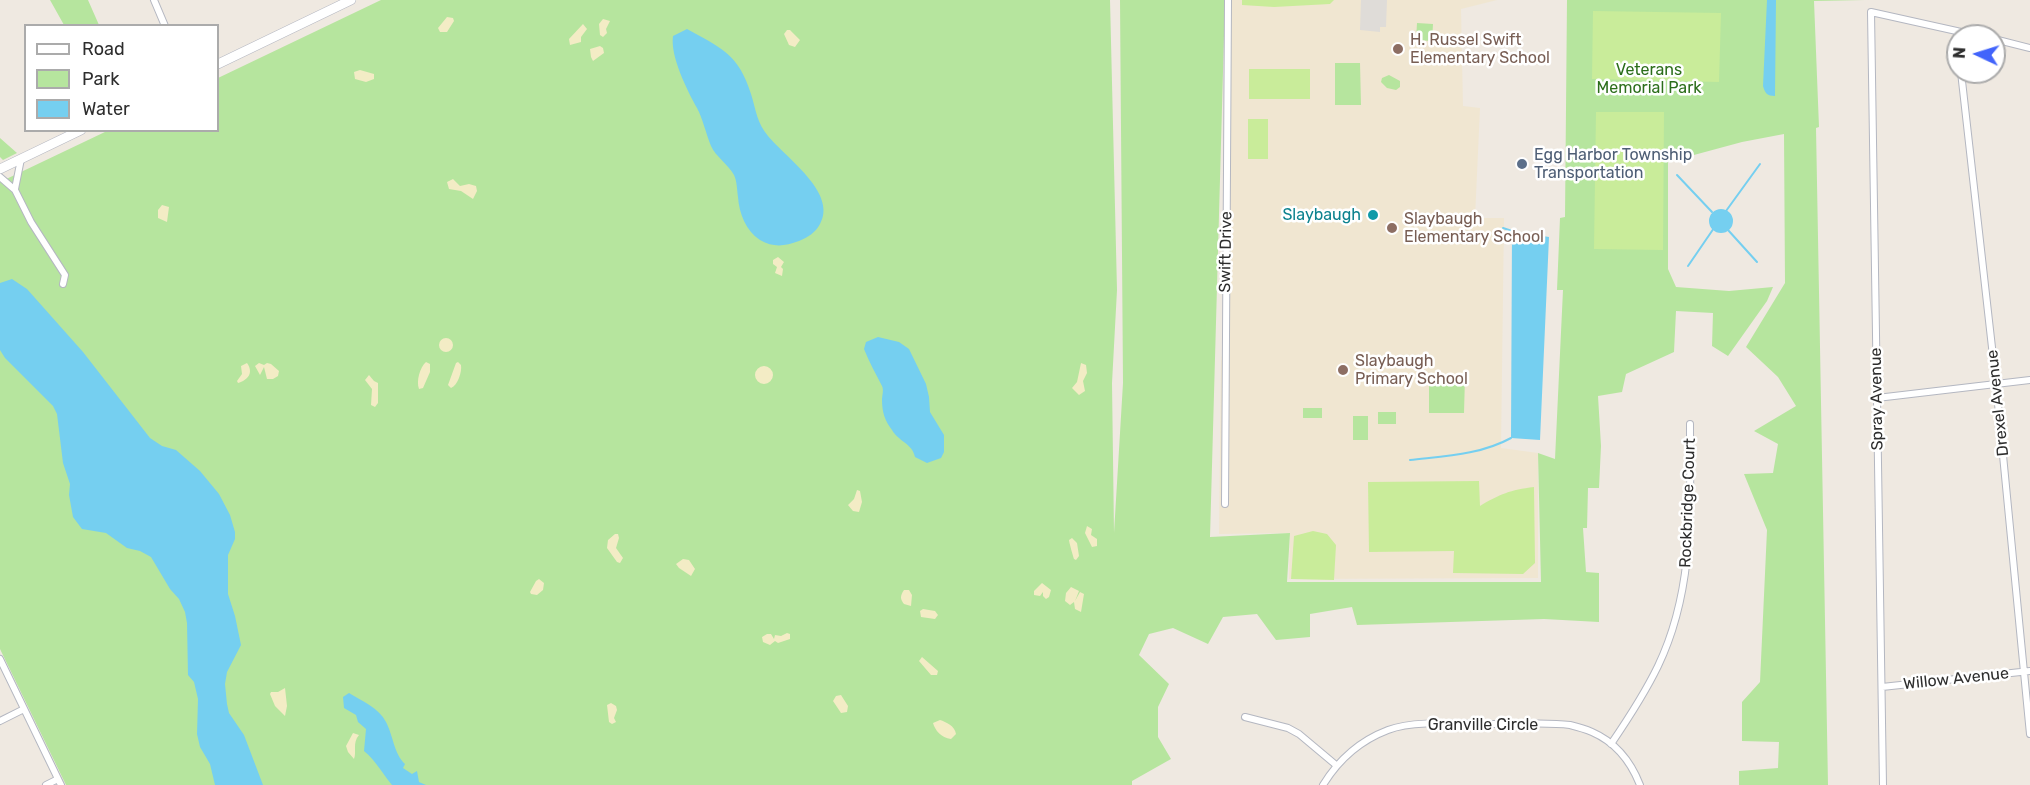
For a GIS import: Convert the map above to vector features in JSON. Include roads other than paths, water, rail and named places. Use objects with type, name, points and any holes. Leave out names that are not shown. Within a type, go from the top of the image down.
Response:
[{"type":"main road","points":[[219,64],[351,0]]},
{"type":"main road","points":[[0,169],[77,132]]},
{"type":"street","points":[[154,0],[164,24]]},
{"type":"street","name":"Swift Drive","points":[[1225,504],[1228,0]]},
{"type":"street","name":"Spray Avenue","points":[[1883,785],[1871,12],[1946,29]]},
{"type":"street","points":[[2006,42],[2030,48]]},
{"type":"street","name":"Drexel Avenue","points":[[1962,84],[2027,672],[2030,734]]},
{"type":"street","points":[[15,190],[21,159]]},
{"type":"street","points":[[0,177],[15,190],[35,230],[64,275],[63,284]]},
{"type":"street","points":[[1877,398],[2030,380]]},
{"type":"street","name":"Rockbridge Court","points":[[1611,744],[1636,706],[1658,666],[1678,613],[1685,579],[1689,540],[1690,424]]},
{"type":"street","points":[[0,659],[60,782],[45,785]]},
{"type":"street","name":"Willow Avenue","points":[[1882,687],[2027,672]]},
{"type":"street","points":[[0,721],[24,709]]},
{"type":"street","points":[[1245,717],[1288,728],[1299,734],[1336,765]]},
{"type":"street","name":"Granville Circle","points":[[1323,785],[1336,765],[1350,751],[1389,729],[1415,725],[1569,725],[1593,732],[1611,744],[1631,766],[1640,785]]},
{"type":"water","points":[[1767,0],[1776,0],[1775,96],[1767,94],[1763,86]]},
{"type":"water","points":[[687,29],[728,54],[735,61],[746,81],[764,131],[816,188],[822,200],[824,212],[818,227],[805,238],[794,243],[775,245],[760,240],[747,227],[740,209],[734,175],[711,146],[677,63],[673,36]]},
{"type":"water","points":[[1721,209],[1730,212],[1733,221],[1730,230],[1721,233],[1712,230],[1709,221],[1712,212]]},
{"type":"water","points":[[1512,231],[1549,237],[1540,440],[1511,438]]},
{"type":"water","points":[[12,279],[27,289],[83,352],[150,438],[162,446],[176,450],[200,471],[219,494],[230,515],[235,539],[228,555],[228,594],[241,645],[227,672],[225,684],[227,704],[229,713],[244,735],[263,785],[215,785],[210,764],[200,747],[197,734],[198,699],[194,682],[188,675],[185,612],[151,557],[127,548],[106,533],[82,529],[73,517],[69,495],[70,484],[63,463],[57,414],[53,406],[5,358],[0,350],[0,283]]},
{"type":"water","points":[[878,337],[899,342],[909,349],[926,384],[930,412],[944,435],[944,452],[941,458],[927,463],[915,457],[911,449],[887,423],[882,400],[883,388],[864,349],[866,342]]},
{"type":"water","points":[[349,693],[370,705],[383,717],[398,755],[405,764],[403,768],[412,774],[417,771],[419,782],[426,785],[392,785],[364,751],[366,729],[358,722],[356,715],[344,708],[343,697]]},
{"type":"waterway","points":[[1726,211],[1760,164]]},
{"type":"waterway","points":[[1677,175],[1712,212]]},
{"type":"waterway","points":[[1503,228],[1512,231]]},
{"type":"waterway","points":[[1688,266],[1714,228]]},
{"type":"waterway","points":[[1728,230],[1757,262]]},
{"type":"waterway","points":[[1410,460],[1474,451],[1511,438]]},
{"type":"place","name":"H. Russel Swift Elementary School","points":[[1398,49]]},
{"type":"place","name":"Egg Harbor Township Transportation","points":[[1522,164]]},
{"type":"place","name":"Slaybaugh","points":[[1373,215]]},
{"type":"place","name":"Slaybaugh Elementary School","points":[[1392,228]]},
{"type":"place","name":"Slaybaugh Primary School","points":[[1343,370]]},
{"type":"park label","name":"Veterans Memorial Park","points":[[1649,79]]}]
